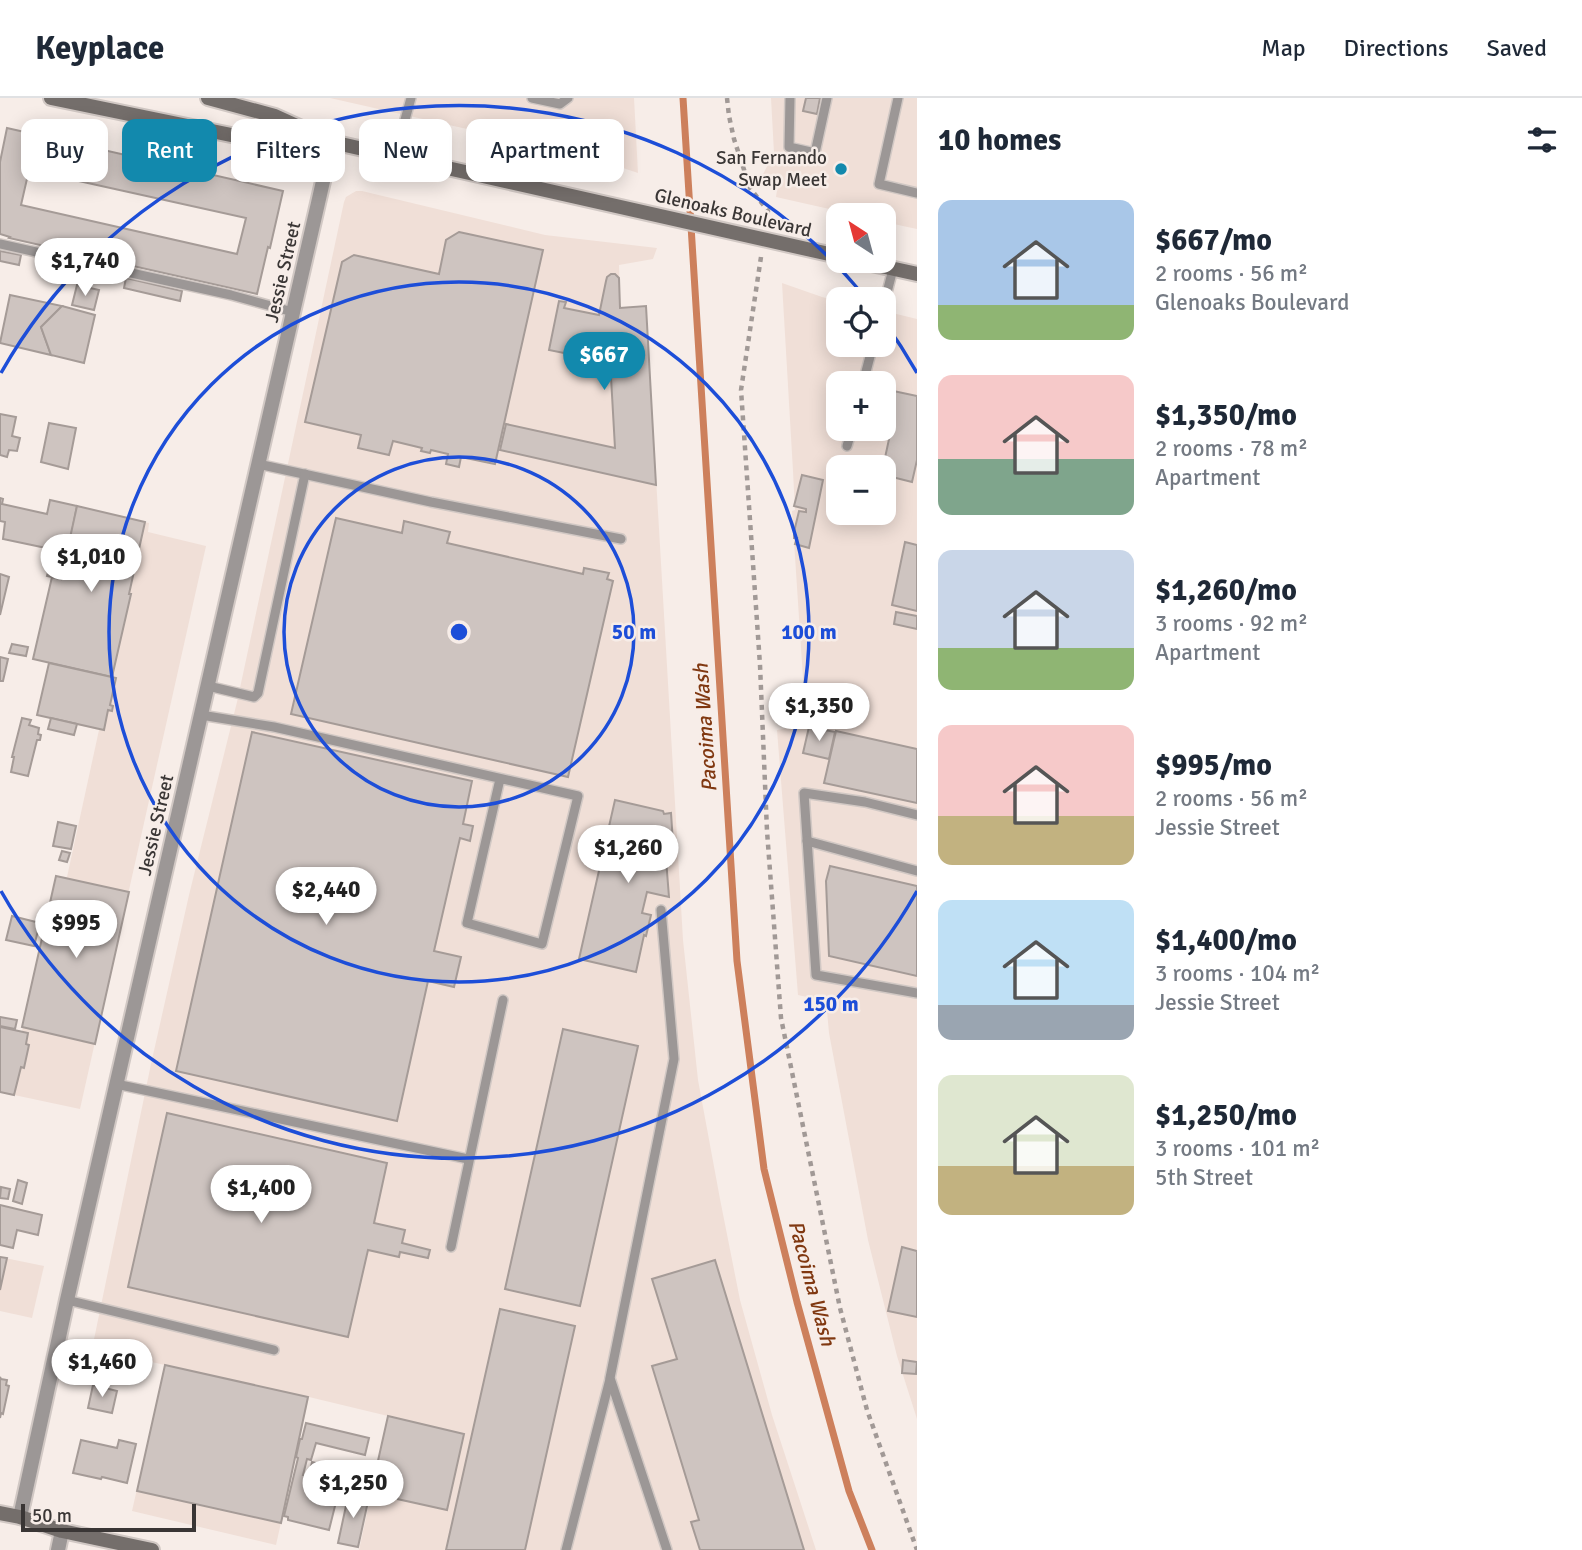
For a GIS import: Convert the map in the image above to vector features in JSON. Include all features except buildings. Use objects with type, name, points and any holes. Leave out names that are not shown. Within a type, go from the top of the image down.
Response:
[{"type":"main road","name":"Glenoaks Boulevard","points":[[51,98],[231,135]]},
{"type":"main road","name":"Glenoaks Boulevard","points":[[208,98],[282,119]]},
{"type":"main road","name":"Glenoaks Boulevard","points":[[452,169],[826,253]]},
{"type":"main road","points":[[896,270],[917,274]]},
{"type":"main road","points":[[0,1513],[62,1531],[152,1550]]},
{"type":"street","name":"Jessie Street","points":[[20,1517],[67,1300],[323,182]]},
{"type":"street","points":[[58,1550],[62,1531]]},
{"type":"lane","points":[[405,119],[411,98]]},
{"type":"lane","points":[[532,98],[560,104],[568,98]]},
{"type":"lane","points":[[790,98],[789,147],[815,153],[827,98]]},
{"type":"lane","points":[[898,98],[879,184],[917,193]]},
{"type":"lane","points":[[0,244],[231,295],[293,312]]},
{"type":"lane","points":[[847,446],[848,441]]},
{"type":"lane","points":[[258,464],[431,502],[621,539]]},
{"type":"lane","points":[[208,686],[254,697],[258,693],[305,474]]},
{"type":"lane","points":[[201,715],[274,727],[578,796],[542,944],[467,923],[500,779]]},
{"type":"lane","points":[[917,815],[865,802],[804,793],[816,975],[917,993]]},
{"type":"lane","points":[[807,841],[917,872]]},
{"type":"lane","points":[[566,1550],[610,1378],[674,1059],[662,910]]},
{"type":"lane","points":[[451,1247],[503,1000]]},
{"type":"lane","points":[[117,1084],[468,1159]]},
{"type":"lane","points":[[67,1300],[274,1350]]},
{"type":"lane","points":[[610,1378],[667,1550]]},
{"type":"shaded area","points":[[330,98],[634,98],[638,173],[624,168],[624,119],[466,119],[466,129],[452,126],[452,119],[423,119]]},
{"type":"shaded area","name":"San Fernando Swap Meet","points":[[771,98],[917,98],[917,229],[896,225],[896,203],[826,203],[826,208],[776,197],[777,190],[758,184],[774,153]]},
{"type":"shaded area","points":[[356,191],[545,235],[657,248],[653,259],[619,265],[620,307],[646,306],[683,940],[698,1080],[740,1300],[772,1415],[816,1550],[359,1550],[388,1416],[309,1397],[276,1545],[132,1511],[165,1365],[92,1349],[151,1064],[237,702],[344,202],[346,197]]},
{"type":"shaded area","points":[[782,283],[826,298],[826,357],[896,357],[896,314],[917,319],[917,1419],[897,1356],[868,1240],[829,1033],[829,1002],[798,995],[777,730],[806,724],[792,511],[795,510]]},
{"type":"shaded area","points":[[77,506],[149,523],[148,532],[206,546],[80,1109],[0,1092],[0,1027],[22,1031],[56,876],[67,877],[99,730],[37,715],[49,663],[33,659],[52,577],[61,579]]},
{"type":"shaded area","points":[[0,1257],[44,1266],[32,1318],[0,1311]]},
{"type":"waterway","name":"Pacoima Wash","points":[[683,98],[737,961],[764,1169],[849,1491],[872,1550]]},
{"type":"place","name":"San Fernando Swap Meet","points":[[841,169]]}]
